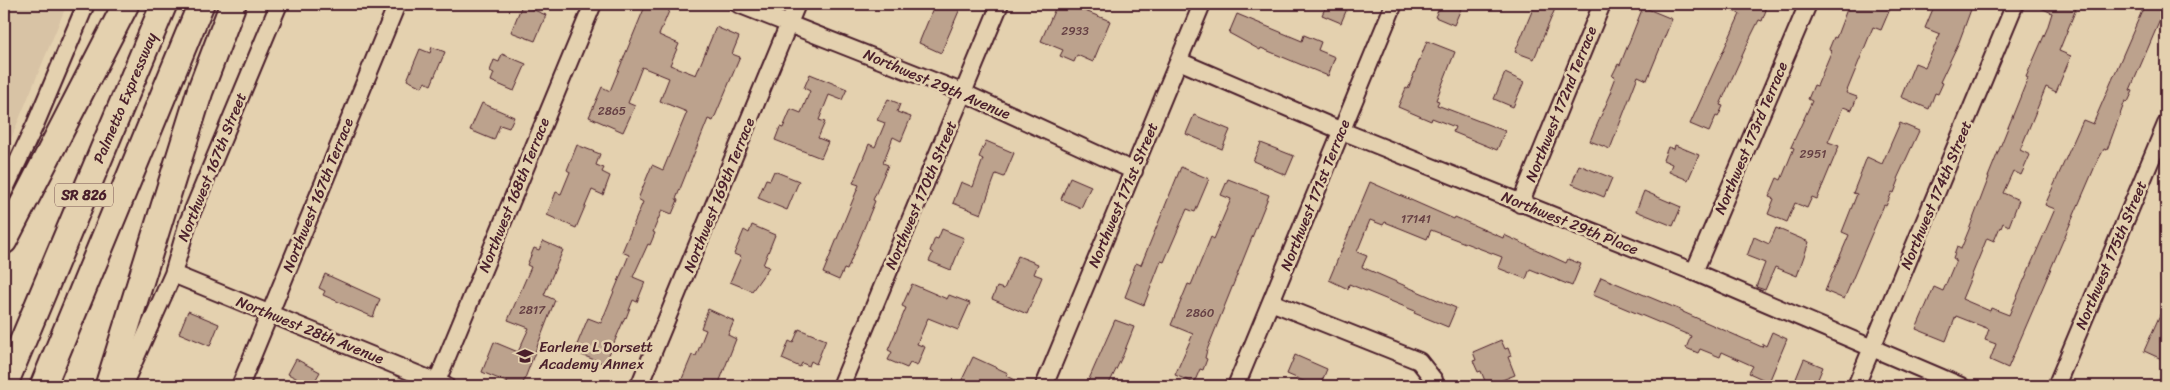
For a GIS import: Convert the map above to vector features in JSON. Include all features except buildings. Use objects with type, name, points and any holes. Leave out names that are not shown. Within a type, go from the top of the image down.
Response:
[{"type":"highway","points":[[4,241],[126,4]]},
{"type":"highway","name":"Palmetto Expressway","points":[[4,386],[164,4]]},
{"type":"highway","name":"SR 826","points":[[43,386],[202,4]]},
{"type":"highway","points":[[108,386],[200,91],[233,4]]},
{"type":"street","points":[[4,191],[7,174],[35,125],[86,4]]},
{"type":"street","name":"Northwest 167th Street","points":[[123,386],[173,274],[188,222],[278,4]]},
{"type":"street","name":"Northwest 167th Terrace","points":[[240,386],[397,4]]},
{"type":"street","name":"Northwest 168th Terrace","points":[[440,385],[592,4]]},
{"type":"street","name":"Northwest 29th Avenue","points":[[738,4],[790,23],[964,94],[1134,171]]},
{"type":"street","name":"Northwest 169th Terrace","points":[[640,386],[798,4]]},
{"type":"street","name":"Northwest 170th Street","points":[[841,386],[1000,4]]},
{"type":"street","name":"Northwest 171st Street","points":[[1044,386],[1202,4]]},
{"type":"street","name":"Northwest 171st Terrace","points":[[1236,386],[1394,4]]},
{"type":"street","name":"Northwest 172nd Terrace","points":[[1520,204],[1602,4]]},
{"type":"street","name":"Northwest 173rd Terrace","points":[[1694,272],[1808,4]]},
{"type":"street","name":"Northwest 174th Street","points":[[1856,386],[2015,4]]},
{"type":"street","name":"Northwest 29th Place","points":[[1179,61],[1342,131],[1520,204],[1694,272],[1961,386]]},
{"type":"street","name":"Northwest 175th Street","points":[[2056,386],[2166,124]]},
{"type":"street","name":"Northwest 28th Avenue","points":[[173,274],[440,385]]},
{"type":"street","points":[[1271,302],[1419,362],[1435,383]]},
{"type":"shaded area","points":[[4,4],[67,4],[5,153],[4,152]]},
{"type":"place","name":"Earlene L Dorsett Academy Annex","points":[[525,356]]}]
